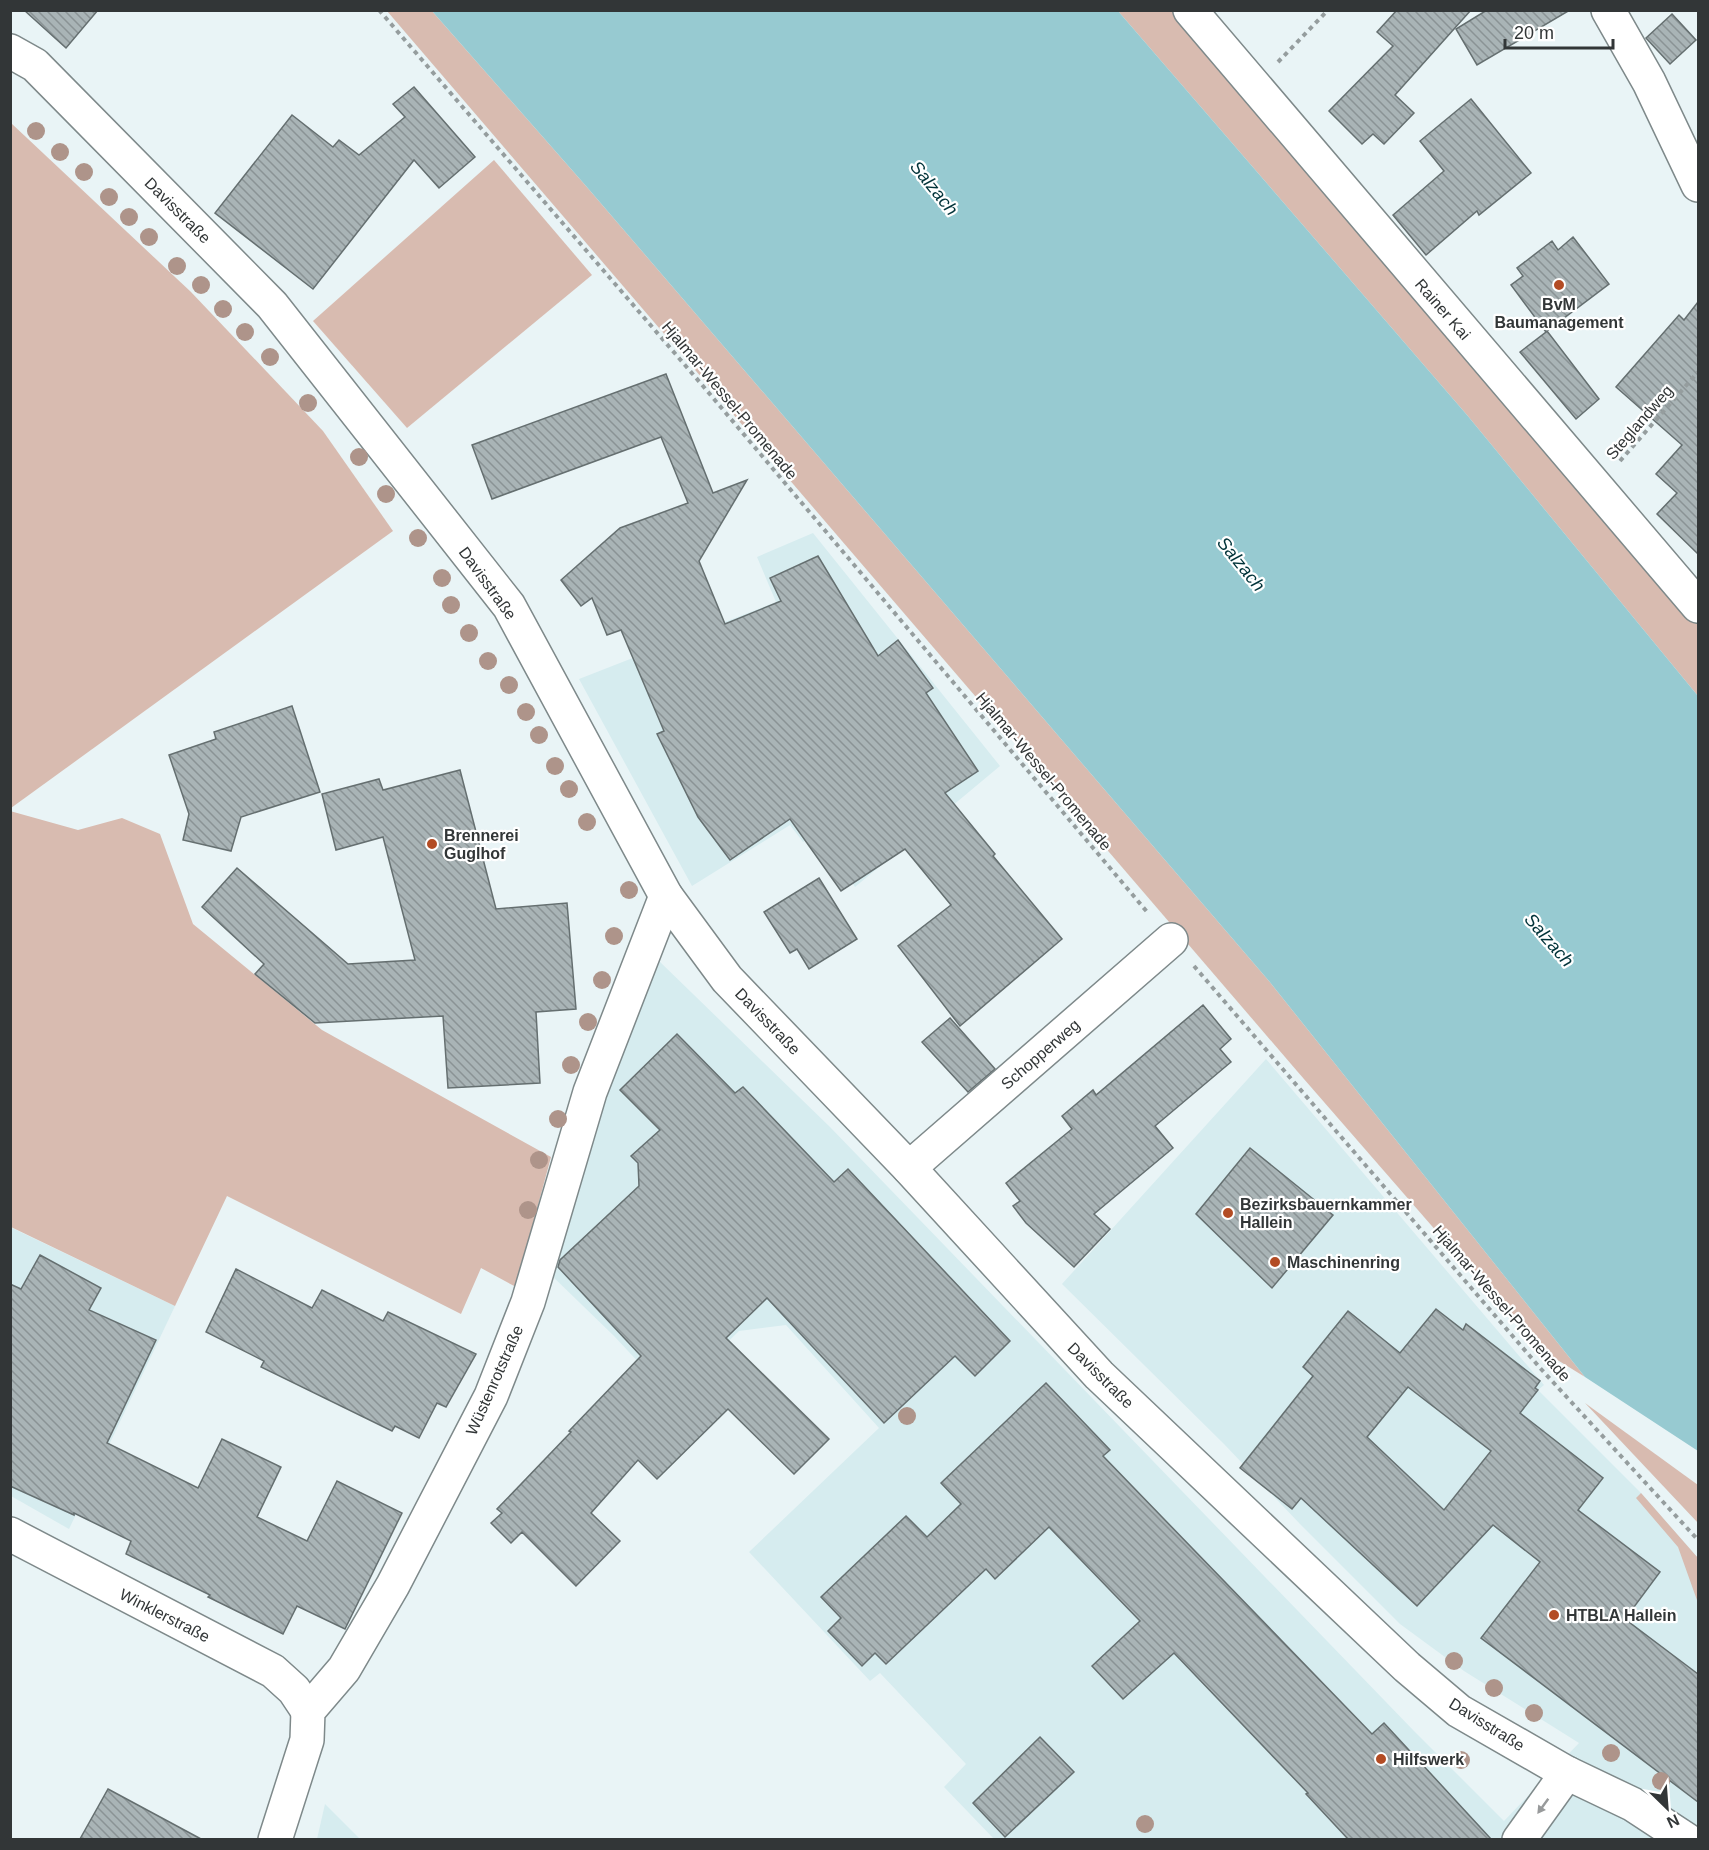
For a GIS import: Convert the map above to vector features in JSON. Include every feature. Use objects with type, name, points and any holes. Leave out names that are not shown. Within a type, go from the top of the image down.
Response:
[{"type":"street","name":"Rainer Kai","points":[[1190,10],[1698,606]]},
{"type":"street","points":[[1608,10],[1649,82],[1698,185]]},
{"type":"street","name":"Davisstraße","points":[[10,51],[35,65],[272,305],[509,606],[666,896],[727,978],[909,1168],[1099,1375],[1407,1667],[1459,1711],[1568,1773],[1632,1804],[1687,1839]]},
{"type":"street","name":"Wüstenrotstraße","points":[[308,1711],[344,1669],[377,1613],[491,1396],[528,1302],[590,1092],[666,896]]},
{"type":"street","name":"Schopperweg","points":[[909,1168],[1171,940]]},
{"type":"street","name":"Winklerstraße","points":[[10,1534],[273,1671],[294,1690],[308,1711]]},
{"type":"street","points":[[275,1839],[307,1740],[308,1711]]},
{"type":"street","points":[[1519,1839],[1568,1773]]},
{"type":"path","name":"Hjalmar-Wessel-Promenade","points":[[380,10],[704,386],[1171,940],[1541,1368],[1698,1540]]},
{"type":"path","points":[[1254,87],[1328,10]]},
{"type":"path","name":"Steglandweg","points":[[1597,488],[1698,372]]},
{"type":"shaded area","points":[[387,11],[432,11],[586,186],[1269,981],[1585,1377],[1538,1348],[1297,1071]]},
{"type":"shaded area","points":[[1118,11],[1173,11],[1698,622],[1698,696],[1467,415]]},
{"type":"shaded area","points":[[11,123],[191,292],[323,431],[393,531],[11,808]]},
{"type":"shaded area","points":[[494,160],[592,275],[407,428],[313,321]]},
{"type":"shaded area","points":[[813,533],[1000,766],[855,887],[818,832],[803,842],[790,825],[692,886],[579,679],[776,602],[757,557]]},
{"type":"shaded area","points":[[10,811],[78,830],[122,818],[160,834],[193,924],[322,1030],[551,1157],[516,1287],[481,1268],[461,1314],[227,1196],[175,1306],[11,1227]]},
{"type":"shaded area","points":[[658,960],[830,1127],[1414,1731],[1504,1821],[1579,1743],[1464,1671],[1400,1624],[1224,1444],[1062,1284],[1266,1059],[1544,1385],[1538,1390],[1641,1493],[1698,1558],[1698,1839],[994,1839],[944,1787],[966,1764],[880,1673],[870,1681],[749,1552],[879,1428],[786,1325],[739,1331],[671,1397],[614,1336],[548,1272],[603,1091]]},
{"type":"shaded area","points":[[10,1227],[175,1306],[69,1529],[11,1496]]},
{"type":"shaded area","points":[[1585,1403],[1698,1485],[1698,1523]]},
{"type":"shaded area","points":[[1641,1493],[1698,1558],[1698,1603],[1678,1547],[1636,1498]]},
{"type":"shaded area","points":[[325,1804],[360,1839],[317,1839]]},
{"type":"water","name":"Salzach","points":[[432,11],[1118,11],[1467,415],[1698,696],[1698,1451],[1585,1377],[1269,981],[586,186]]},
{"type":"building","points":[[24,10],[98,10],[66,48]]},
{"type":"building","points":[[1397,10],[1471,10],[1395,95],[1414,113],[1384,144],[1373,134],[1362,144],[1329,111],[1393,46],[1377,32]]},
{"type":"building","points":[[1487,10],[1570,10],[1477,65],[1456,29]]},
{"type":"building","points":[[1672,14],[1696,40],[1670,64],[1646,38]]},
{"type":"building","points":[[414,87],[475,157],[439,188],[414,160],[313,289],[215,213],[292,115],[333,147],[339,140],[359,155],[405,117],[393,104]]},
{"type":"building","points":[[1471,99],[1531,173],[1479,215],[1477,211],[1426,255],[1393,215],[1444,171],[1420,141]]},
{"type":"building","points":[[1573,237],[1609,284],[1547,331],[1599,399],[1576,419],[1520,352],[1546,332],[1511,285],[1523,276],[1517,268],[1552,241],[1558,250]]},
{"type":"building","points":[[1698,302],[1698,554],[1657,514],[1677,493],[1656,474],[1682,445],[1616,387],[1679,315],[1684,320]]},
{"type":"building","points":[[666,374],[713,493],[747,480],[699,561],[725,624],[781,601],[770,578],[818,556],[878,656],[898,640],[933,688],[926,693],[978,771],[945,793],[995,854],[993,856],[1062,939],[960,1026],[898,946],[951,905],[905,849],[841,891],[790,819],[730,860],[698,817],[657,734],[664,731],[621,630],[607,635],[592,598],[581,606],[561,580],[620,528],[688,503],[661,437],[492,499],[472,445]]},
{"type":"building","points":[[292,706],[320,792],[241,817],[231,851],[183,840],[189,814],[169,755],[216,739],[214,732]]},
{"type":"building","points":[[460,770],[496,909],[567,903],[576,1009],[536,1012],[540,1083],[448,1088],[443,1016],[315,1023],[255,974],[264,964],[202,907],[237,868],[348,964],[415,960],[383,837],[336,850],[322,794],[379,779],[383,790]]},
{"type":"building","points":[[819,878],[857,939],[809,969],[797,949],[790,953],[764,912]]},
{"type":"building","points":[[1203,1005],[1231,1039],[1220,1049],[1231,1062],[1155,1126],[1173,1148],[1094,1214],[1110,1229],[1074,1267],[1026,1223],[1013,1206],[1020,1201],[1006,1183],[1072,1129],[1062,1116],[1093,1090],[1096,1095]]},
{"type":"building","points":[[950,1018],[995,1069],[968,1092],[922,1042]]},
{"type":"building","points":[[677,1034],[735,1093],[743,1087],[834,1182],[848,1169],[1010,1341],[975,1376],[955,1356],[884,1423],[767,1298],[726,1338],[829,1439],[794,1474],[728,1409],[657,1479],[638,1460],[591,1513],[620,1541],[576,1586],[522,1532],[511,1543],[491,1523],[502,1513],[497,1509],[641,1356],[558,1267],[560,1260],[639,1186],[638,1163],[631,1156],[660,1130],[620,1090]]},
{"type":"building","points":[[1250,1148],[1333,1215],[1272,1288],[1196,1214]]},
{"type":"building","points":[[40,1255],[101,1288],[89,1310],[156,1340],[107,1443],[198,1488],[222,1439],[281,1467],[257,1517],[307,1541],[337,1481],[402,1513],[345,1629],[297,1606],[283,1634],[126,1554],[131,1541],[74,1513],[74,1515],[10,1486],[10,1284],[21,1289]]},
{"type":"building","points":[[236,1269],[312,1308],[322,1290],[383,1321],[388,1312],[476,1354],[446,1407],[437,1403],[419,1438],[395,1426],[392,1431],[261,1367],[264,1361],[206,1332]]},
{"type":"building","points":[[1436,1309],[1463,1330],[1466,1324],[1540,1381],[1535,1388],[1538,1390],[1520,1413],[1603,1478],[1578,1510],[1660,1572],[1625,1619],[1698,1674],[1698,1802],[1481,1638],[1540,1562],[1493,1525],[1417,1606],[1301,1498],[1292,1509],[1240,1468],[1313,1376],[1303,1367],[1348,1311],[1400,1353]],"holes":[[[1408,1387],[1491,1451],[1444,1510],[1367,1437]]]},
{"type":"building","points":[[1046,1383],[1110,1450],[1103,1456],[1372,1734],[1384,1723],[1491,1839],[1348,1839],[1306,1794],[1308,1793],[1174,1653],[1123,1699],[1092,1666],[1140,1621],[1049,1527],[995,1579],[986,1569],[886,1664],[875,1653],[862,1666],[828,1631],[841,1618],[821,1597],[906,1516],[927,1537],[961,1504],[941,1483]]},
{"type":"building","points":[[1040,1737],[1074,1772],[1005,1837],[973,1803]]},
{"type":"building","points":[[108,1789],[201,1839],[80,1839]]},
{"type":"place","name":"BvM Baumanagement","points":[[1559,285]]},
{"type":"place","name":"Brennerei Guglhof","points":[[432,844]]},
{"type":"place","name":"Bezirksbauernkammer Hallein","points":[[1228,1213]]},
{"type":"place","name":"Maschinenring","points":[[1275,1262]]},
{"type":"place","name":"HTBLA Hallein","points":[[1554,1615]]},
{"type":"place","name":"Hilfswerk","points":[[1381,1759]]}]
